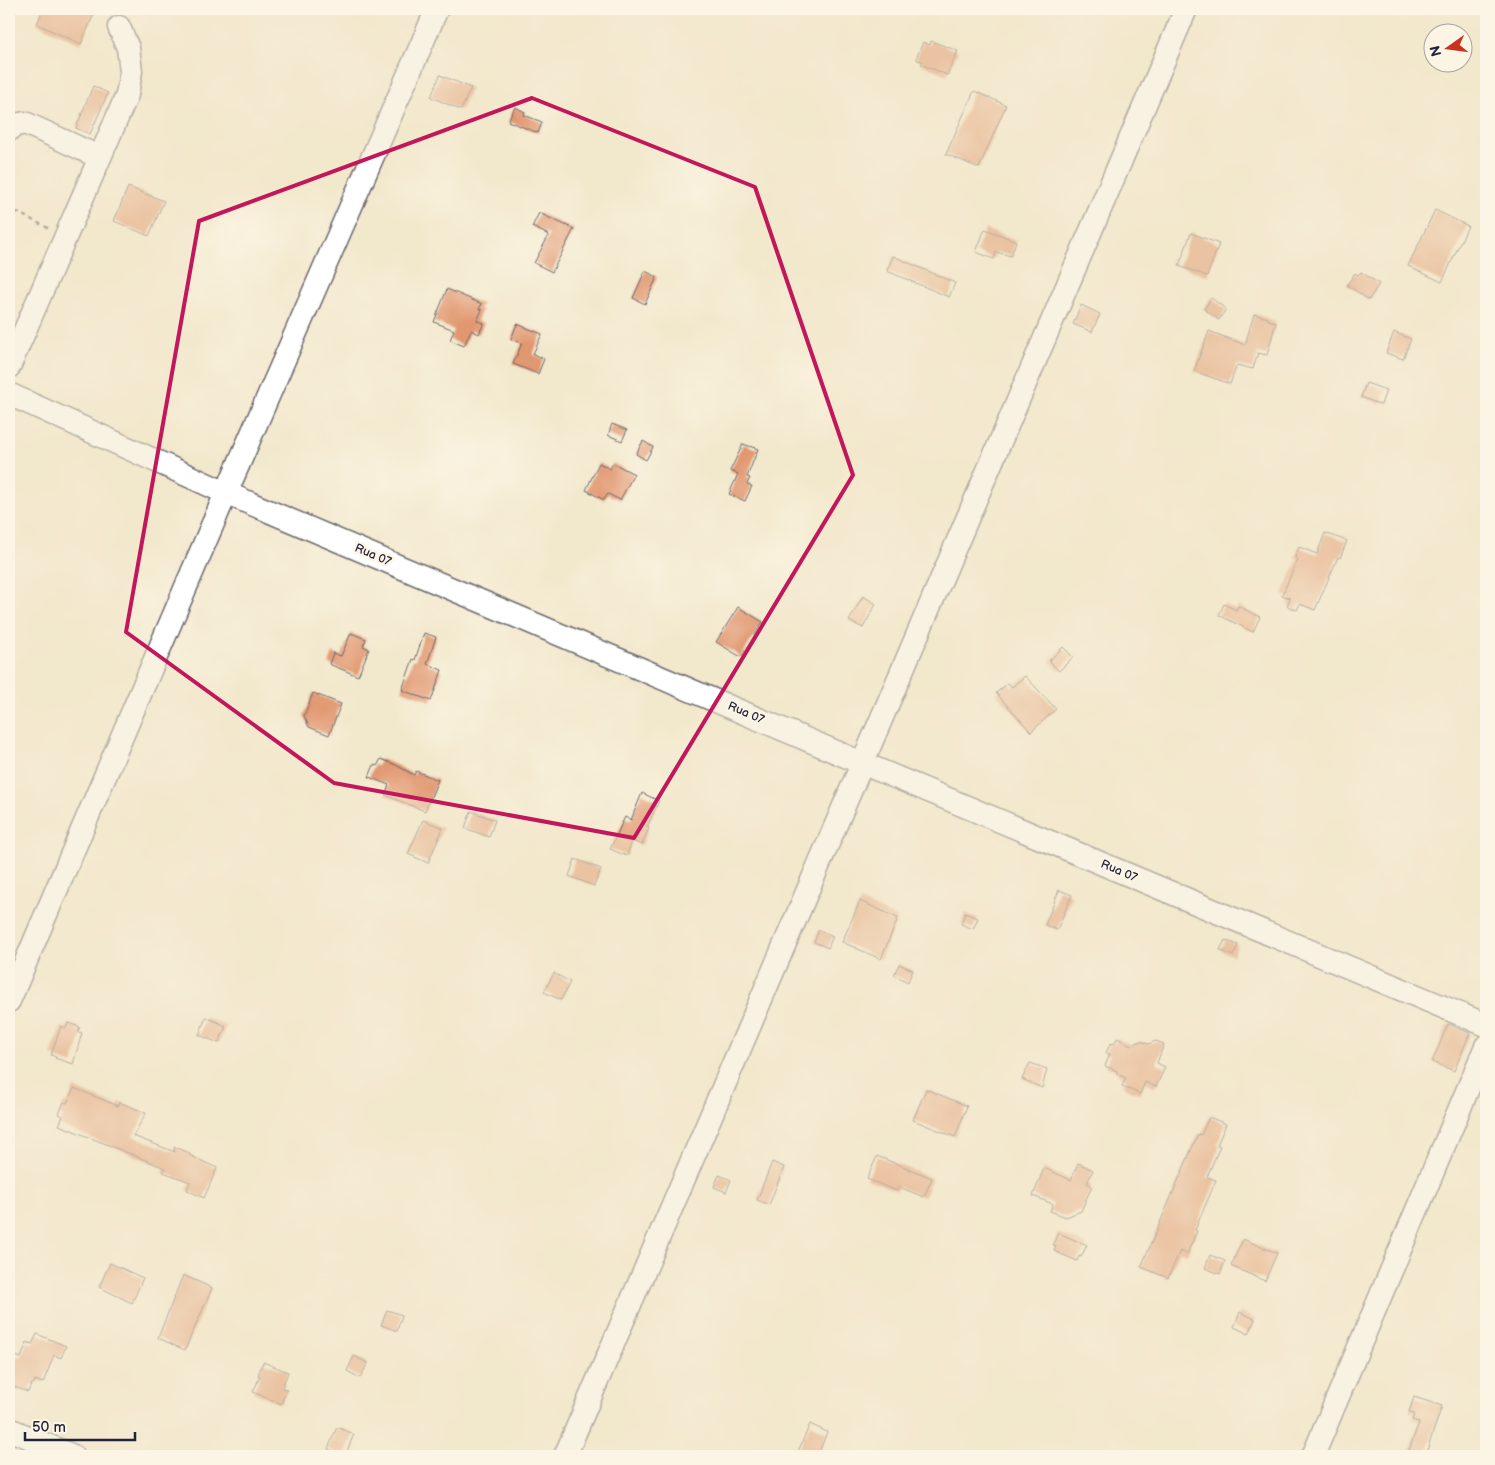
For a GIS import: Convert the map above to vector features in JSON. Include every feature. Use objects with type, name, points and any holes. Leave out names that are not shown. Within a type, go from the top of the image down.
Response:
[{"type":"street","points":[[9,1002],[226,492],[436,9]]},
{"type":"street","points":[[565,1456],[1186,9]]},
{"type":"street","points":[[9,367],[126,94],[131,71],[128,48],[120,27]]},
{"type":"street","points":[[9,130],[16,125],[25,124],[99,157]]},
{"type":"street","name":"Rua 07","points":[[9,394],[226,492],[862,763],[1486,1025]]},
{"type":"street","points":[[1313,1456],[1486,1046]]},
{"type":"street","points":[[9,1428],[73,1456]]},
{"type":"path","points":[[9,208],[58,233],[62,241]]},
{"type":"highlighted area","points":[[532,98],[755,187],[853,475],[634,838],[334,783],[126,632],[199,221]]},
{"type":"building","points":[[43,9],[96,9],[81,44],[37,24]]},
{"type":"building","points":[[931,41],[958,51],[947,75],[921,64],[923,62],[916,59],[923,42],[930,45]]},
{"type":"building","points":[[440,75],[471,88],[461,110],[431,97]]},
{"type":"building","points":[[93,86],[108,93],[90,134],[76,128]]},
{"type":"building","points":[[974,91],[1006,105],[979,168],[946,154]]},
{"type":"building","points":[[515,107],[525,112],[524,115],[542,122],[538,133],[508,121]]},
{"type":"building","points":[[128,187],[164,201],[149,236],[114,221]]},
{"type":"building","points":[[1435,210],[1468,226],[1442,282],[1408,266]]},
{"type":"building","points":[[539,213],[574,229],[552,272],[534,263],[549,235],[532,227]]},
{"type":"building","points":[[985,229],[1016,241],[1011,256],[996,252],[994,259],[976,252]]},
{"type":"building","points":[[1191,233],[1219,244],[1207,276],[1179,266]]},
{"type":"building","points":[[893,256],[955,283],[949,297],[887,271]]},
{"type":"building","points":[[645,271],[657,277],[645,304],[633,298]]},
{"type":"building","points":[[1361,272],[1379,284],[1369,300],[1347,285],[1355,273],[1358,275]]},
{"type":"building","points":[[447,289],[482,304],[479,309],[482,310],[477,321],[484,323],[479,334],[471,330],[464,346],[450,340],[454,330],[434,322]]},
{"type":"building","points":[[1211,298],[1226,309],[1219,320],[1204,309]]},
{"type":"building","points":[[1081,305],[1100,314],[1092,332],[1073,324]]},
{"type":"building","points":[[1254,314],[1276,322],[1267,355],[1258,353],[1253,369],[1237,365],[1230,384],[1194,371],[1209,331],[1245,345]]},
{"type":"building","points":[[517,324],[542,334],[533,354],[544,359],[538,374],[513,364],[522,343],[511,339]]},
{"type":"building","points":[[1394,332],[1411,339],[1403,359],[1386,353]]},
{"type":"building","points":[[1366,383],[1386,390],[1381,405],[1361,397]]},
{"type":"building","points":[[612,424],[627,430],[622,441],[608,435]]},
{"type":"building","points":[[643,441],[653,447],[646,460],[636,454]]},
{"type":"building","points":[[743,444],[758,449],[747,477],[750,478],[747,484],[752,486],[745,501],[729,494],[738,474],[730,471]]},
{"type":"building","points":[[599,463],[610,469],[613,463],[634,474],[620,500],[608,494],[604,500],[586,490]]},
{"type":"building","points":[[1325,533],[1347,541],[1315,610],[1300,604],[1297,610],[1287,606],[1290,598],[1282,595],[1298,559],[1295,557],[1299,547],[1317,554]]},
{"type":"building","points":[[863,596],[876,604],[863,628],[849,621]]},
{"type":"building","points":[[1224,604],[1236,610],[1238,606],[1260,617],[1253,632],[1219,615]]},
{"type":"building","points":[[738,607],[763,622],[741,657],[716,642]]},
{"type":"building","points":[[351,633],[366,639],[363,646],[369,649],[358,676],[329,664],[333,653],[341,656]]},
{"type":"building","points":[[424,633],[436,637],[427,664],[442,670],[431,701],[402,690]]},
{"type":"building","points":[[1063,647],[1073,657],[1059,671],[1049,661]]},
{"type":"building","points":[[1025,676],[1056,709],[1031,732],[996,693],[1008,683],[1012,687]]},
{"type":"building","points":[[313,693],[341,704],[329,735],[309,727],[304,716]]},
{"type":"building","points":[[381,759],[414,775],[416,771],[438,780],[425,811],[385,795],[389,785],[369,777],[374,765],[377,766]]},
{"type":"building","points":[[642,793],[659,801],[647,827],[649,828],[642,845],[632,841],[627,856],[610,849],[625,817],[631,820]]},
{"type":"building","points":[[471,811],[495,820],[489,837],[465,828]]},
{"type":"building","points":[[423,820],[443,828],[428,863],[408,854]]},
{"type":"building","points":[[575,859],[601,869],[594,886],[569,876]]},
{"type":"building","points":[[1059,890],[1072,895],[1057,930],[1045,925]]},
{"type":"building","points":[[860,901],[898,918],[881,959],[842,942]]},
{"type":"building","points":[[965,913],[978,918],[973,929],[961,924]]},
{"type":"building","points":[[819,930],[833,936],[828,948],[814,942]]},
{"type":"building","points":[[1225,940],[1238,945],[1233,956],[1220,950]]},
{"type":"building","points":[[899,964],[913,970],[908,982],[894,975]]},
{"type":"building","points":[[554,973],[570,982],[561,1000],[544,992]]},
{"type":"building","points":[[206,1017],[226,1026],[219,1043],[199,1035]]},
{"type":"building","points":[[68,1023],[80,1027],[78,1032],[82,1033],[73,1064],[51,1055],[61,1026],[66,1028]]},
{"type":"building","points":[[1448,1024],[1470,1033],[1454,1071],[1432,1062]]},
{"type":"building","points":[[1117,1038],[1131,1045],[1141,1041],[1148,1044],[1156,1041],[1164,1044],[1157,1063],[1165,1067],[1156,1087],[1145,1082],[1140,1094],[1122,1086],[1126,1078],[1117,1074],[1117,1071],[1105,1066],[1110,1054],[1106,1053],[1110,1044],[1115,1043]]},
{"type":"building","points":[[1030,1063],[1047,1069],[1042,1088],[1022,1079]]},
{"type":"building","points":[[74,1088],[118,1106],[119,1102],[146,1113],[133,1136],[175,1152],[174,1147],[190,1153],[189,1155],[217,1168],[204,1198],[187,1190],[190,1182],[163,1172],[165,1168],[59,1125],[63,1116],[59,1114],[64,1102],[67,1103]]},
{"type":"building","points":[[926,1089],[967,1106],[955,1137],[913,1120]]},
{"type":"building","points":[[1209,1117],[1226,1124],[1217,1145],[1220,1146],[1207,1177],[1216,1180],[1187,1254],[1180,1251],[1168,1278],[1141,1267],[1198,1134],[1201,1135]]},
{"type":"building","points":[[877,1156],[932,1178],[924,1197],[899,1187],[897,1191],[867,1179]]},
{"type":"building","points":[[772,1162],[784,1167],[769,1205],[757,1200]]},
{"type":"building","points":[[1078,1163],[1093,1170],[1087,1183],[1092,1186],[1081,1211],[1066,1217],[1050,1211],[1053,1204],[1033,1196],[1044,1168],[1071,1180]]},
{"type":"building","points":[[719,1175],[731,1180],[726,1192],[714,1187]]},
{"type":"building","points":[[1058,1233],[1087,1245],[1077,1261],[1054,1251],[1056,1246],[1053,1245]]},
{"type":"building","points":[[1243,1239],[1277,1253],[1265,1281],[1231,1266]]},
{"type":"building","points":[[1210,1255],[1225,1261],[1220,1274],[1205,1268]]},
{"type":"building","points":[[110,1263],[143,1278],[132,1303],[99,1287]]},
{"type":"building","points":[[183,1275],[212,1288],[185,1350],[158,1338]]},
{"type":"building","points":[[387,1310],[402,1315],[397,1331],[381,1325]]},
{"type":"building","points":[[1240,1312],[1255,1319],[1249,1334],[1234,1327]]},
{"type":"building","points":[[37,1334],[66,1346],[61,1358],[54,1355],[43,1383],[35,1380],[28,1392],[9,1385],[9,1353],[21,1358],[27,1342],[32,1344]]},
{"type":"building","points":[[354,1356],[368,1363],[360,1378],[347,1371]]},
{"type":"building","points":[[263,1362],[288,1372],[282,1388],[287,1390],[281,1404],[253,1392],[260,1376],[258,1375]]},
{"type":"building","points":[[1414,1397],[1442,1406],[1425,1456],[1407,1456],[1419,1422],[1412,1420],[1414,1414],[1409,1412]]},
{"type":"building","points":[[810,1424],[827,1432],[820,1450],[816,1456],[796,1456]]},
{"type":"building","points":[[337,1427],[354,1434],[345,1456],[328,1449]]}]
